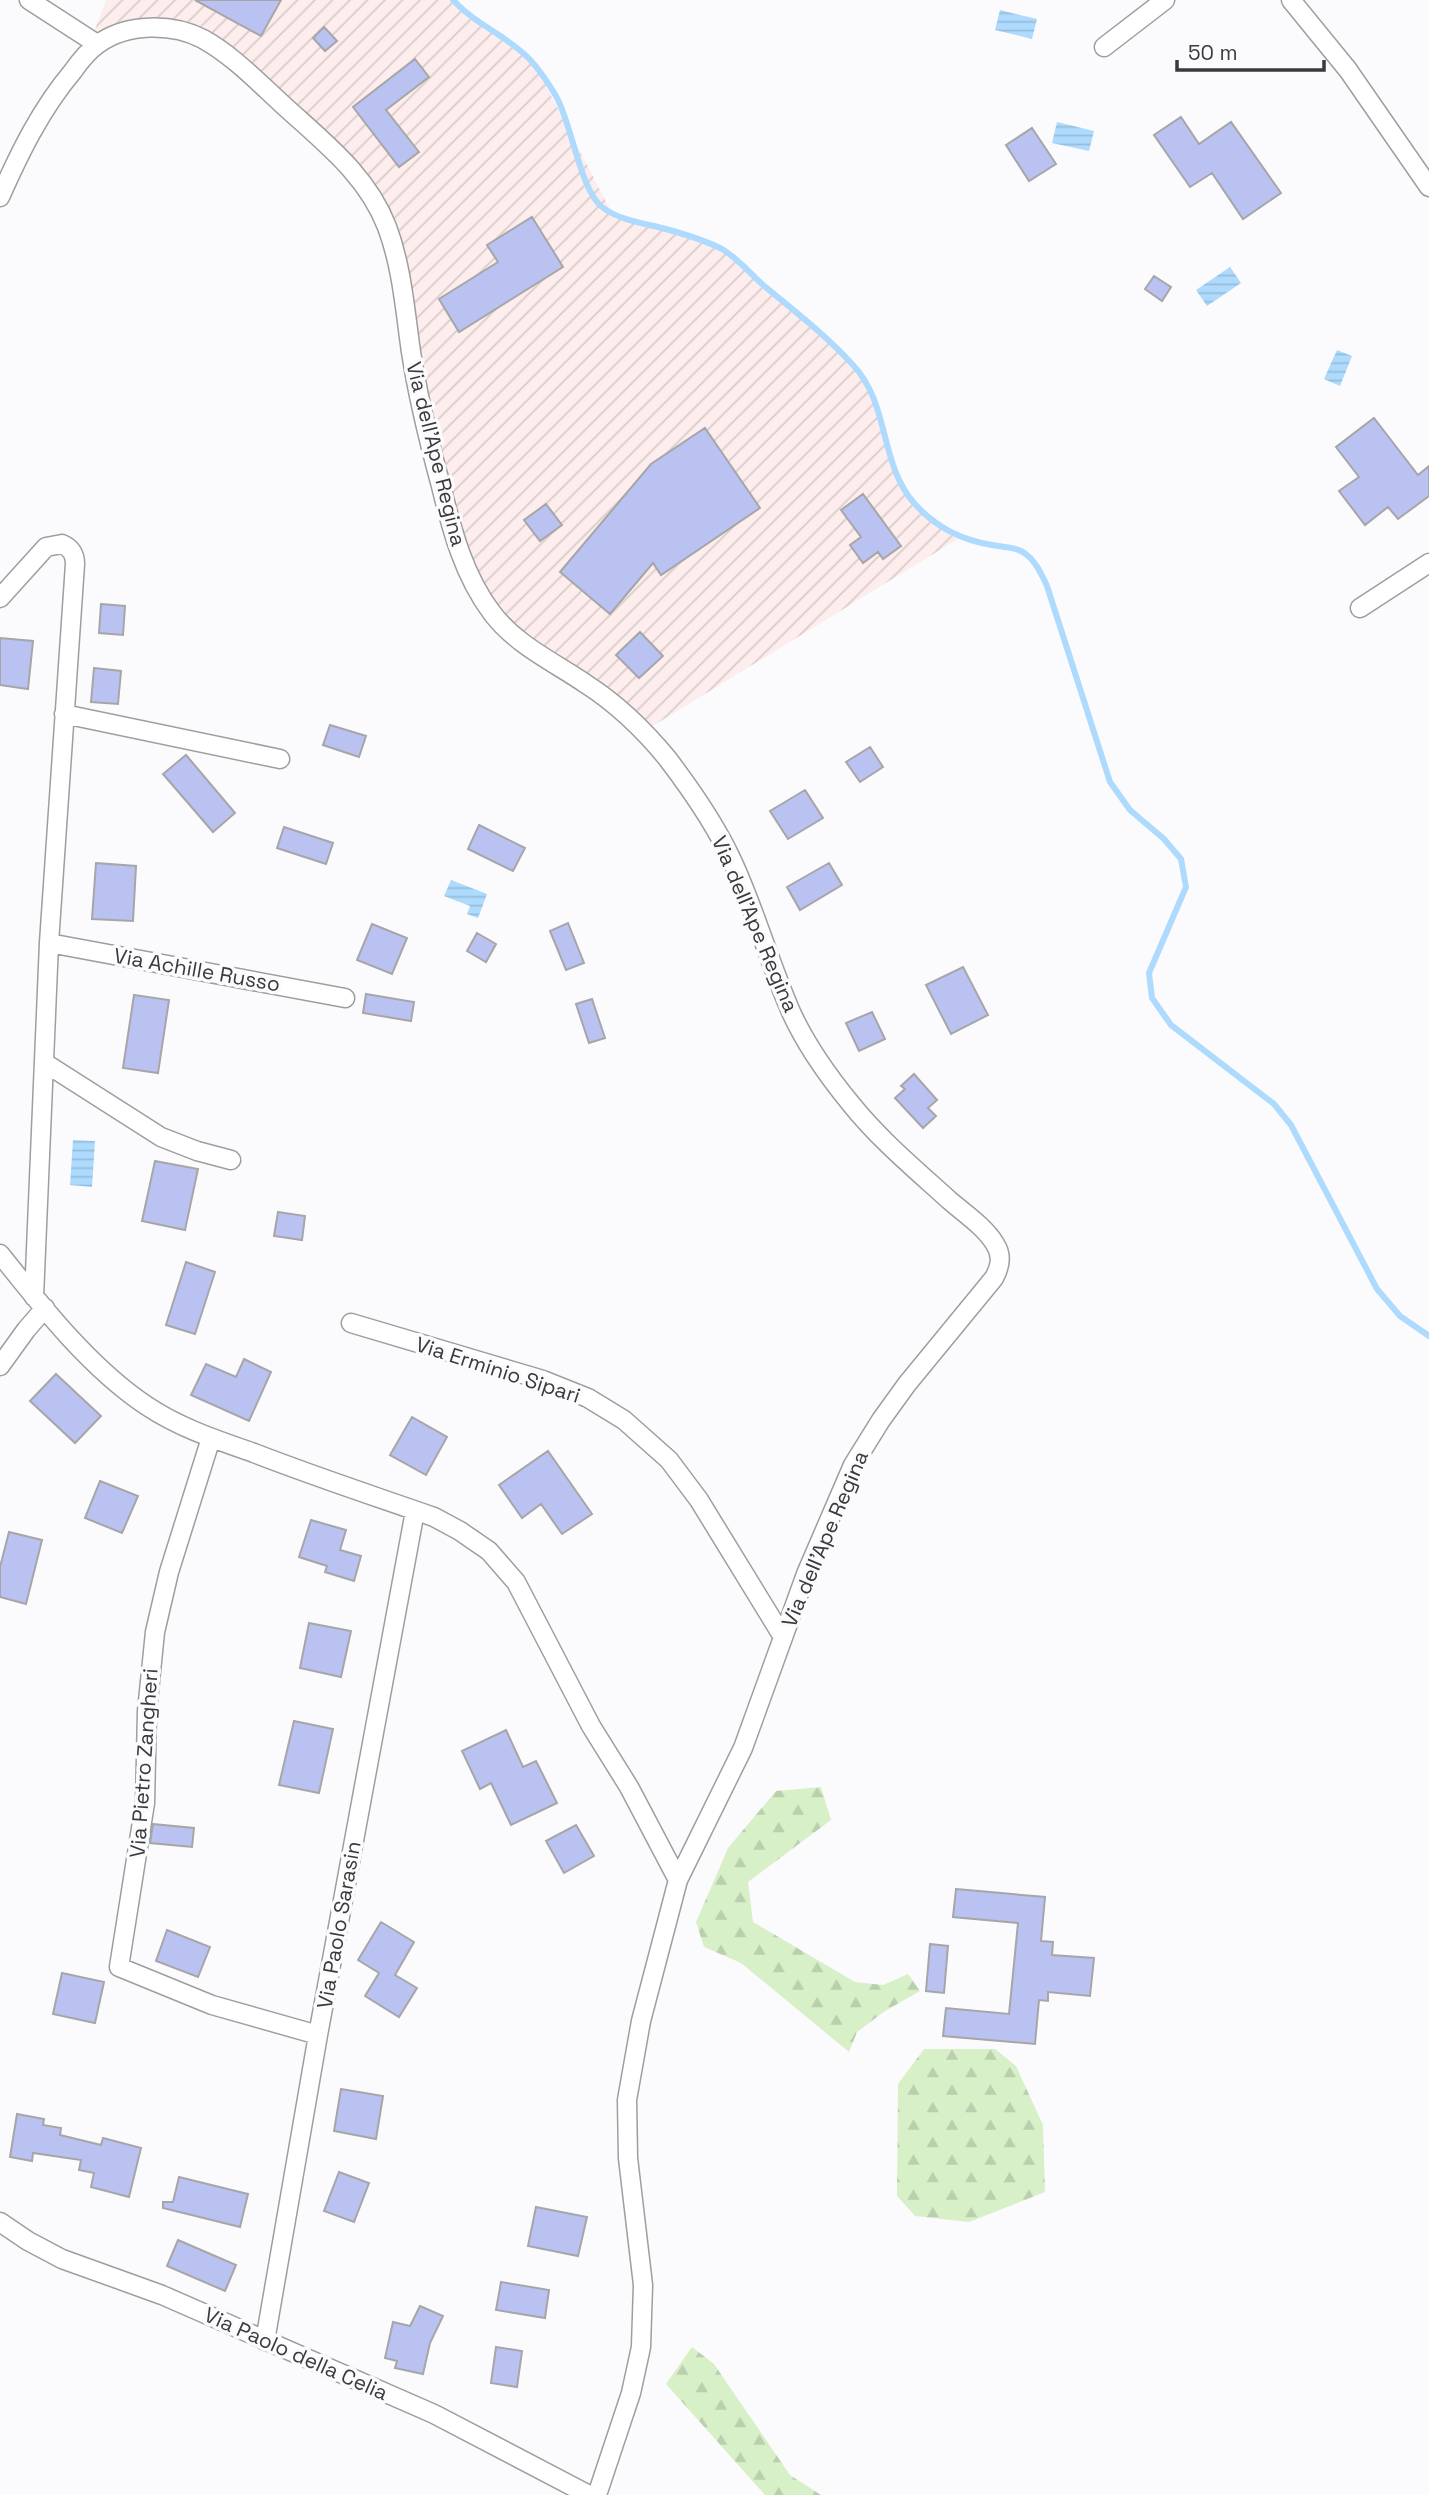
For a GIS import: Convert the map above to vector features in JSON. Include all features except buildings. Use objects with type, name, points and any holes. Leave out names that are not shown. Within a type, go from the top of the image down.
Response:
[{"type":"street","points":[[29,0],[97,44]]},
{"type":"street","points":[[1104,47],[1165,0]]},
{"type":"street","points":[[1291,0],[1348,70],[1429,187]]},
{"type":"street","name":"Via dell'Ape Regina","points":[[0,197],[24,145],[63,82],[97,44],[129,32],[150,28],[176,29],[204,40],[231,58],[348,165],[370,191],[386,222],[397,261],[423,422],[452,531],[465,567],[482,598],[499,622],[519,641],[608,700],[643,732],[668,760],[701,805],[733,863],[792,1014],[815,1055],[866,1122],[895,1152],[988,1234],[997,1248],[1000,1262],[994,1278],[907,1384],[880,1420],[853,1465],[806,1574],[743,1748],[678,1880],[641,2021],[626,2100],[628,2158],[643,2285],[641,2347],[631,2393],[597,2495]]},
{"type":"street","points":[[0,598],[46,547],[62,544],[71,549],[74,555],[45,1063],[40,1303],[26,1330],[0,1366]]},
{"type":"street","points":[[1360,608],[1429,563]]},
{"type":"street","points":[[64,714],[280,759]]},
{"type":"street","name":"Via Achille Russo","points":[[50,943],[345,998]]},
{"type":"street","points":[[45,1063],[161,1137],[231,1160]]},
{"type":"street","points":[[0,1254],[40,1303],[95,1362],[133,1396],[168,1419],[211,1438],[448,1524],[479,1543],[511,1575],[549,1642],[591,1726],[629,1787],[678,1880]]},
{"type":"street","name":"Via Erminio Sipari","points":[[351,1323],[552,1384],[588,1398],[624,1420],[661,1451],[699,1500],[783,1637]]},
{"type":"street","name":"Via Pietro Zangheri","points":[[211,1438],[169,1572],[155,1632],[147,1711],[145,1803],[119,1967],[212,2005],[318,2035]]},
{"type":"street","name":"Via Paolo Sarasin","points":[[265,2341],[318,2035],[415,1511]]},
{"type":"street","name":"Via Paolo della Celia","points":[[0,2222],[54,2255],[162,2295],[434,2414],[589,2495]]},
{"type":"shaded area","points":[[106,0],[453,0],[461,9],[534,63],[612,213],[670,230],[723,250],[810,324],[865,380],[875,398],[891,461],[914,503],[961,537],[643,732],[482,599],[452,531],[378,206],[348,165],[203,40],[150,28],[85,56]]},
{"type":"green space","points":[[821,1787],[831,1820],[748,1882],[753,1922],[855,1982],[883,1985],[908,1974],[920,1991],[885,2011],[857,2032],[849,2052],[741,1963],[704,1947],[696,1922],[728,1848],[776,1791]]},
{"type":"green space","points":[[924,2049],[995,2049],[1016,2066],[1043,2125],[1045,2192],[969,2222],[915,2216],[897,2196],[898,2084]]},
{"type":"green space","points":[[692,2347],[714,2364],[790,2475],[821,2495],[765,2495],[666,2384]]},
{"type":"water","points":[[1000,10],[1037,19],[1032,39],[995,30]]},
{"type":"water","points":[[1057,122],[1094,131],[1089,151],[1052,143]]},
{"type":"water","points":[[1230,267],[1241,283],[1207,306],[1196,290]]},
{"type":"water","points":[[1337,350],[1352,356],[1340,386],[1324,379]]},
{"type":"water","points":[[451,880],[487,894],[478,918],[467,914],[470,906],[444,896]]},
{"type":"water","points":[[73,1140],[95,1141],[92,1187],[70,1185]]},
{"type":"waterway","points":[[453,0],[529,58],[542,74],[562,108],[582,172],[594,198],[602,207],[623,218],[700,240],[732,256],[832,343],[865,380],[873,397],[895,470],[914,503],[939,525],[959,536],[1019,550],[1036,565],[1047,586],[1110,782],[1130,810],[1164,839],[1181,859],[1186,887],[1149,973],[1152,998],[1171,1025],[1274,1104],[1291,1125],[1377,1289],[1400,1316],[1429,1336]]}]
